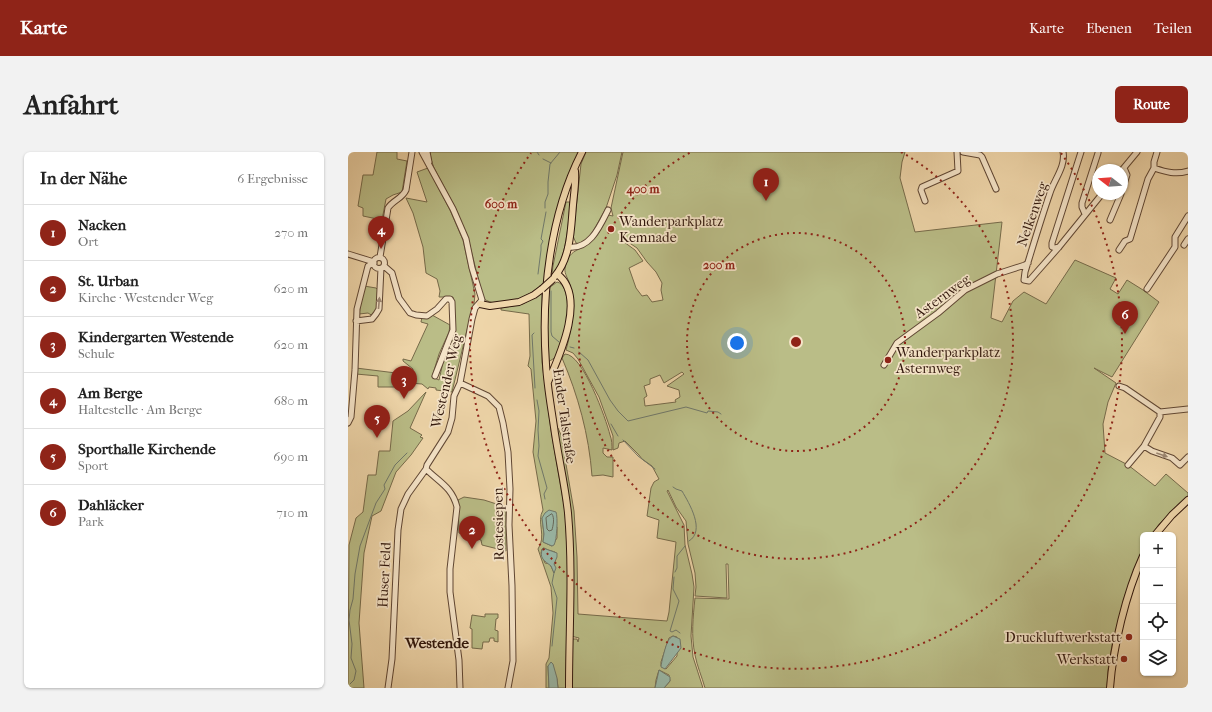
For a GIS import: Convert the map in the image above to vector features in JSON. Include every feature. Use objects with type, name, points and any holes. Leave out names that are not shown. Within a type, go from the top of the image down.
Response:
[{"type":"main road","name":"Ender Talstraße","points":[[569,688],[571,556],[568,512],[554,429],[546,364],[545,309],[549,265],[559,214],[574,168],[582,152]]},
{"type":"main road","points":[[481,302],[486,306],[519,302],[534,295],[555,276],[564,261],[568,246],[575,182],[574,168]]},
{"type":"main road","points":[[548,383],[562,352],[570,318],[570,298],[567,284],[562,277],[555,276]]},
{"type":"main road","points":[[546,364],[562,352]]},
{"type":"main road","points":[[1158,532],[1172,515],[1187,501]]},
{"type":"main road","points":[[1110,688],[1114,657],[1122,620],[1140,563]]},
{"type":"street","points":[[380,258],[388,208],[391,203],[403,195],[406,190],[412,152]]},
{"type":"street","points":[[410,158],[416,152]]},
{"type":"street","points":[[422,152],[453,209],[466,239],[474,286],[478,302],[481,302]]},
{"type":"street","points":[[428,152],[429,164]]},
{"type":"street","points":[[925,201],[921,193],[922,187],[958,170],[957,152]]},
{"type":"street","points":[[963,152],[980,155],[982,157],[996,189]]},
{"type":"street","name":"Nelkenweg","points":[[1059,247],[1029,281],[1024,280],[1050,192],[1063,158],[1063,152]]},
{"type":"street","points":[[1081,152],[1052,247],[1059,247],[1097,200]]},
{"type":"street","points":[[1127,164],[1137,152]]},
{"type":"street","points":[[1119,250],[1125,241],[1130,239],[1148,179],[1154,168],[1157,152]]},
{"type":"street","points":[[1085,214],[1082,203],[1098,153]]},
{"type":"street","points":[[1154,168],[1168,173],[1182,173],[1188,171]]},
{"type":"street","points":[[1110,220],[1118,200]]},
{"type":"street","points":[[568,246],[574,248],[592,239],[608,210]]},
{"type":"street","points":[[1147,289],[1175,247],[1175,237],[1188,216]]},
{"type":"street","points":[[1184,245],[1188,239]]},
{"type":"street","points":[[348,254],[374,262],[376,267],[382,267],[392,273],[399,298],[410,313],[427,316],[437,309],[446,299],[450,299],[453,306],[454,330],[435,376]]},
{"type":"street","points":[[348,423],[351,417],[357,309],[368,266],[374,262],[375,259],[380,258]]},
{"type":"street","points":[[356,321],[372,319],[378,312],[384,260],[380,258]]},
{"type":"street","name":"Asternweg","points":[[884,365],[897,343],[938,313],[965,290],[997,274],[1028,263]]},
{"type":"street","name":"Westender Weg","points":[[426,469],[448,432],[452,418],[454,396],[460,383],[472,319],[475,308],[481,302]]},
{"type":"street","name":"Rostesiepen","points":[[460,383],[488,396],[499,406],[504,423],[508,452],[510,489],[509,525],[512,586],[513,661],[508,688]]},
{"type":"street","points":[[1119,386],[1125,388],[1160,412],[1188,409]]},
{"type":"street","points":[[1128,465],[1144,446],[1160,417],[1160,412]]},
{"type":"street","points":[[1144,446],[1152,451],[1172,458],[1180,465],[1188,457]]},
{"type":"street","points":[[426,469],[450,491],[454,497],[457,507],[450,569],[450,588],[460,664],[460,688]]},
{"type":"street","name":"Huser Feld","points":[[388,688],[392,652],[398,530],[401,509],[408,494],[426,469]]},
{"type":"green space","points":[[377,152],[397,152],[397,159],[407,161],[402,192],[386,199],[382,220],[363,216],[363,208],[358,206],[363,175],[373,175]]},
{"type":"green space","points":[[430,152],[579,152],[571,171],[544,282],[539,287],[524,296],[506,303],[490,302],[483,298],[468,238],[455,207],[434,168]]},
{"type":"green space","points":[[586,152],[622,152],[617,175],[606,208],[590,237],[580,244],[576,243],[573,236],[581,164]]},
{"type":"green space","points":[[623,152],[905,152],[900,178],[915,232],[1002,222],[991,318],[1002,322],[1013,301],[1024,292],[1046,304],[1075,260],[1116,278],[1110,289],[1118,294],[1127,280],[1159,302],[1112,377],[1094,368],[1116,383],[1108,402],[1103,424],[1105,453],[1128,465],[1155,486],[1166,474],[1188,493],[1188,496],[1159,524],[1154,532],[1140,532],[1140,557],[1125,595],[1112,645],[1107,688],[705,688],[697,663],[693,641],[695,598],[729,599],[728,564],[726,564],[727,598],[695,596],[695,573],[688,544],[686,521],[676,507],[668,490],[667,491],[684,525],[685,545],[694,587],[691,636],[693,657],[703,688],[664,688],[670,681],[669,675],[659,670],[655,688],[571,688],[571,641],[573,639],[577,639],[578,642],[579,638],[571,636],[573,557],[556,429],[558,428],[561,435],[574,511],[577,557],[578,614],[667,621],[676,542],[657,538],[659,520],[647,516],[651,488],[654,482],[659,479],[652,466],[642,459],[625,441],[619,443],[618,448],[613,450],[613,436],[599,397],[578,359],[573,353],[566,350],[573,310],[572,293],[565,270],[567,262],[569,257],[575,251],[595,238],[608,215],[613,216],[611,208]],"holes":[[[625,240],[637,248],[656,272],[662,283],[661,290],[663,300],[652,302],[647,295],[642,296],[636,288],[629,268],[643,261],[635,250],[624,242]],[[682,372],[684,374],[667,386],[679,390],[680,397],[675,400],[676,402],[645,406],[644,398],[647,396],[644,386],[650,384],[650,379],[660,375],[664,383]],[[673,636],[677,637],[677,656],[666,669],[661,666],[661,662],[669,638]]]},
{"type":"green space","points":[[428,168],[450,210],[463,240],[475,294],[474,304],[452,392],[436,390],[436,388],[429,387],[428,389],[422,384],[397,382],[395,387],[378,387],[378,376],[356,374],[356,368],[412,375],[413,369],[403,361],[403,359],[411,361],[428,324],[421,322],[422,317],[432,315],[450,325],[449,332],[439,354],[432,377],[439,380],[444,358],[453,338],[455,325],[453,297],[439,297],[440,291],[437,279],[426,273],[423,247],[413,213],[406,198],[427,202],[417,172]]},
{"type":"green space","points":[[566,202],[570,202],[566,241],[561,261],[557,269],[552,274],[553,266]]},
{"type":"green space","points":[[557,282],[565,289],[567,296],[567,325],[557,354],[548,362],[547,309],[549,288]]},
{"type":"green space","points":[[364,286],[376,288],[379,291],[377,309],[373,316],[368,313],[359,314]]},
{"type":"green space","points":[[542,293],[542,362],[551,430],[565,511],[568,557],[566,688],[558,688],[557,679],[548,666],[549,688],[546,688],[546,664],[549,658],[553,613],[551,587],[538,549],[542,539],[541,515],[543,510],[533,452],[536,421],[531,369],[528,366],[530,356],[529,314],[501,310],[501,308],[523,304]],"holes":[[[542,518],[557,527],[557,538],[552,546],[543,542],[544,534]],[[544,548],[555,552],[554,573],[550,564],[545,563],[541,553],[542,549]]]},
{"type":"green space","points":[[565,354],[572,357],[579,364],[593,388],[599,402],[612,444],[612,450],[603,448],[603,453],[607,457],[613,457],[613,477],[603,475],[592,476],[591,461],[582,416],[573,386],[562,358]]},
{"type":"green space","points":[[426,392],[410,428],[422,435],[420,437],[423,438],[396,472],[381,511],[372,516],[364,553],[359,623],[364,688],[348,688],[349,545],[356,518],[363,512],[368,475],[376,475],[379,451],[390,451],[393,421],[408,411]]},
{"type":"green space","points":[[464,497],[484,500],[506,507],[506,551],[482,545],[481,540],[459,533],[458,500]]},
{"type":"green space","points":[[485,614],[498,614],[495,630],[498,631],[498,642],[494,641],[494,638],[490,638],[489,642],[483,642],[482,649],[472,648],[472,629],[470,628],[472,615],[485,617]]},
{"type":"water","points":[[549,510],[556,512],[557,519],[556,538],[554,545],[552,546],[543,542],[544,534],[542,518]]},
{"type":"water","points":[[543,548],[557,553],[554,564],[556,568],[554,573],[551,566],[542,557],[541,554]]},
{"type":"water","points":[[673,636],[680,639],[681,648],[665,669],[661,667],[663,658],[667,643]]},
{"type":"water","points":[[551,662],[557,678],[558,688],[549,688],[548,666]]},
{"type":"water","points":[[659,670],[670,677],[670,681],[664,688],[655,688]]},
{"type":"waterway","points":[[545,208],[545,202],[548,194],[550,164],[560,152]]},
{"type":"waterway","points":[[543,159],[551,163]]},
{"type":"waterway","points":[[538,274],[541,245],[543,241],[541,239],[546,212]]},
{"type":"waterway","points":[[551,291],[551,332],[552,336],[559,342]]},
{"type":"waterway","points":[[534,333],[532,335],[535,388]]},
{"type":"waterway","points":[[570,347],[574,348]]},
{"type":"waterway","points":[[579,352],[588,360],[610,400],[628,421],[686,407],[707,413],[708,411],[718,412],[721,414]]},
{"type":"waterway","points":[[537,400],[539,411],[538,456],[547,488],[544,494],[545,499]]},
{"type":"waterway","points":[[611,424],[618,436]]},
{"type":"waterway","points":[[623,440],[638,456],[655,469]]},
{"type":"waterway","points":[[350,684],[354,680],[356,671],[351,658],[352,644],[349,620],[360,546],[376,503],[385,489],[384,485],[395,465],[407,453]]},
{"type":"waterway","points":[[673,487],[682,491],[692,509],[696,524],[696,531],[694,536],[689,541]]},
{"type":"waterway","points":[[675,572],[677,568],[677,556],[685,546]]},
{"type":"waterway","points":[[552,646],[557,598],[552,583],[554,573]]},
{"type":"waterway","points":[[674,577],[673,589],[679,601],[670,631],[672,632],[676,630],[680,633]]},
{"type":"place","name":"Nacken","points":[[766,201]]},
{"type":"place","name":"Wanderparkplatz Kemnade","points":[[611,229]]},
{"type":"place","name":"Am Berge","points":[[381,249]]},
{"type":"place","name":"Dahläcker","points":[[1125,334]]},
{"type":"place","name":"Wanderparkplatz Asternweg","points":[[888,360]]},
{"type":"place","name":"Kindergarten Westende","points":[[404,399]]},
{"type":"place","name":"Sporthalle Kirchende","points":[[377,438]]},
{"type":"place","name":"St. Urban","points":[[472,549]]},
{"type":"place","name":"Druckluftwerkstatt","points":[[1129,637]]},
{"type":"place","name":"Werkstatt","points":[[1124,659]]},
{"type":"district","name":"Westende","points":[[437,643]]}]
